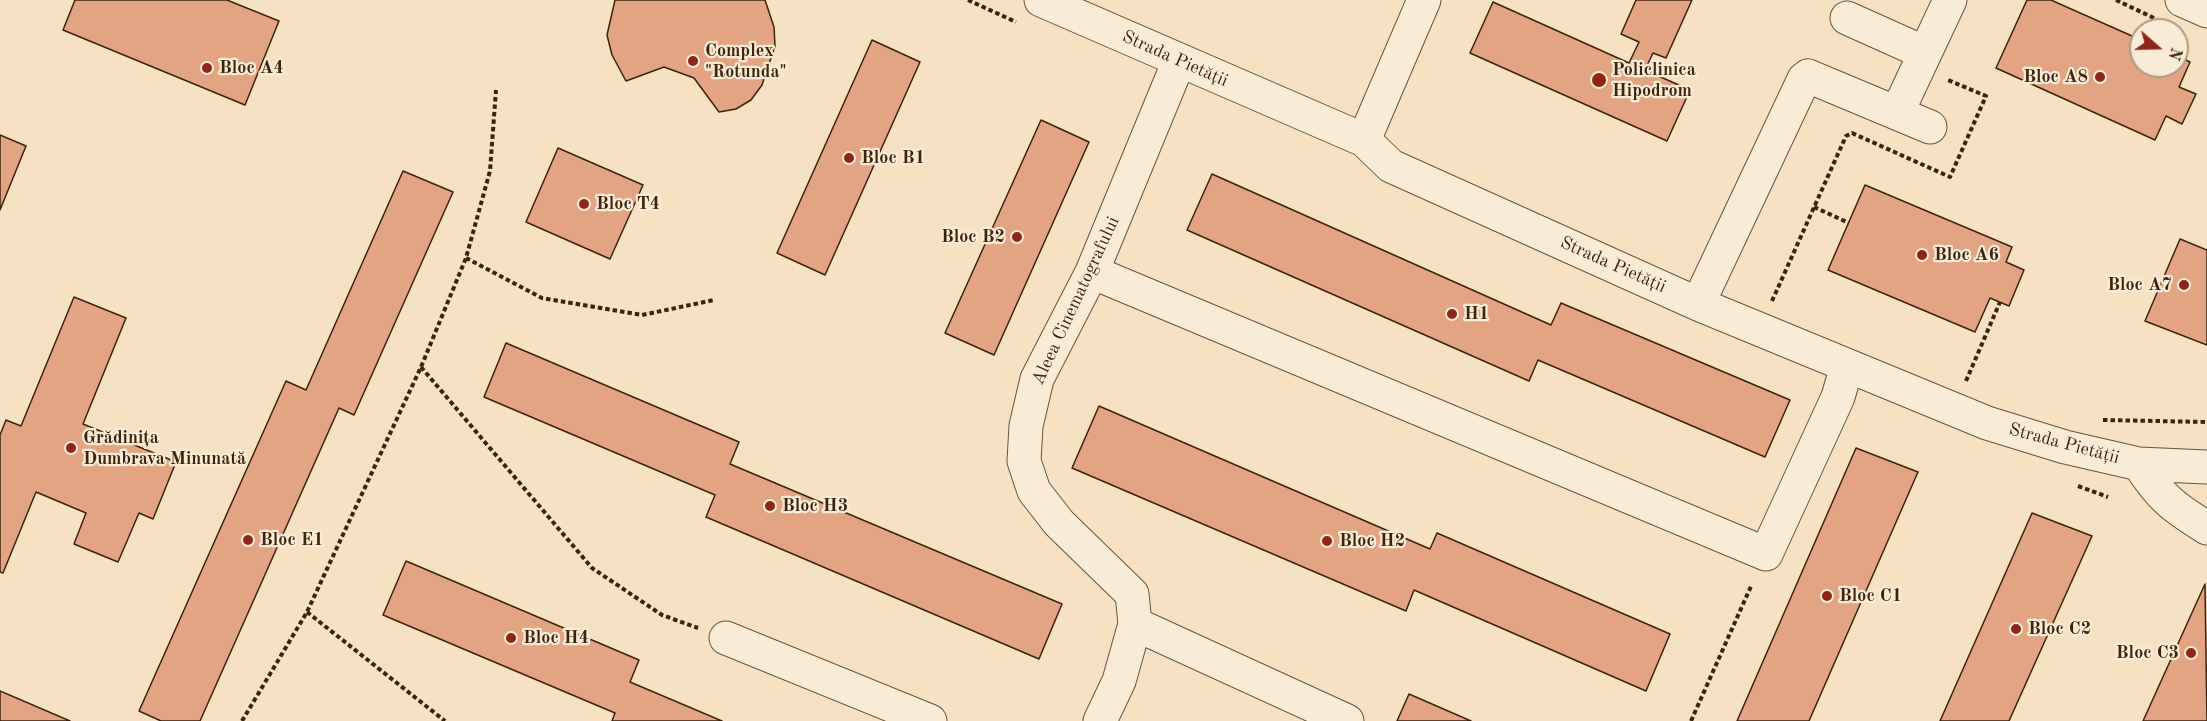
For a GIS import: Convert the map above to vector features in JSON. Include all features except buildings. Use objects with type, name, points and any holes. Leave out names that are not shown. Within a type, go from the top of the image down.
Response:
[{"type":"street","name":"Strada Pietății","points":[[1041,0],[1364,140],[1391,166],[1698,303],[1987,423],[2065,447],[2139,464],[2207,467]]},
{"type":"street","points":[[1364,140],[1424,0]]},
{"type":"street","points":[[1897,113],[1934,65],[1950,0]]},
{"type":"street","points":[[2182,0],[2207,12]]},
{"type":"street","points":[[1847,18],[1934,65]]},
{"type":"street","name":"Aleea Cinematografului","points":[[1100,721],[1119,681],[1135,624],[1132,594],[1059,523],[1034,490],[1024,461],[1026,426],[1037,379],[1092,272],[1179,61]]},
{"type":"street","points":[[1698,303],[1804,79],[1808,76],[1930,127]]},
{"type":"street","points":[[1092,272],[1766,554],[1838,397],[1847,366]]},
{"type":"street","points":[[2139,464],[2154,488],[2175,509],[2207,528]]},
{"type":"street","points":[[1135,624],[1347,721]]},
{"type":"street","points":[[726,638],[930,721]]},
{"type":"path","points":[[1772,306],[1772,299],[1846,136],[1851,133],[1950,177],[1986,96],[1934,65]]},
{"type":"path","points":[[242,721],[307,612],[421,367],[466,258],[490,171],[496,90]]},
{"type":"path","points":[[1814,207],[1849,223]]},
{"type":"path","points":[[466,258],[542,298],[642,315],[714,300]]},
{"type":"path","points":[[1962,390],[2000,302]]},
{"type":"path","points":[[421,367],[592,568],[662,615],[726,638]]},
{"type":"path","points":[[2101,420],[2207,422]]},
{"type":"path","points":[[1690,721],[1766,554]]},
{"type":"path","points":[[307,612],[445,721]]},
{"type":"place","name":"Complex \"Rotunda\"","points":[[693,61]]},
{"type":"place","name":"Bloc A4","points":[[207,68]]},
{"type":"place","name":"Bloc A8","points":[[2100,77]]},
{"type":"place","name":"Policlinica Hipodrom","points":[[1599,80]]},
{"type":"place","name":"Bloc B1","points":[[849,158]]},
{"type":"place","name":"Bloc T4","points":[[584,204]]},
{"type":"place","name":"Bloc B2","points":[[1017,237]]},
{"type":"place","name":"Bloc A6","points":[[1922,255]]},
{"type":"place","name":"Bloc A7","points":[[2184,285]]},
{"type":"place","name":"H1","points":[[1452,314]]},
{"type":"place","name":"Grădinița Dumbrava Minunată","points":[[71,448]]},
{"type":"place","name":"Bloc H3","points":[[770,506]]},
{"type":"place","name":"Bloc E1","points":[[248,540]]},
{"type":"place","name":"Bloc H2","points":[[1327,541]]},
{"type":"place","name":"Bloc C1","points":[[1827,596]]},
{"type":"place","name":"Bloc C2","points":[[2016,629]]},
{"type":"place","name":"Bloc H4","points":[[511,638]]},
{"type":"place","name":"Bloc C3","points":[[2191,653]]}]
